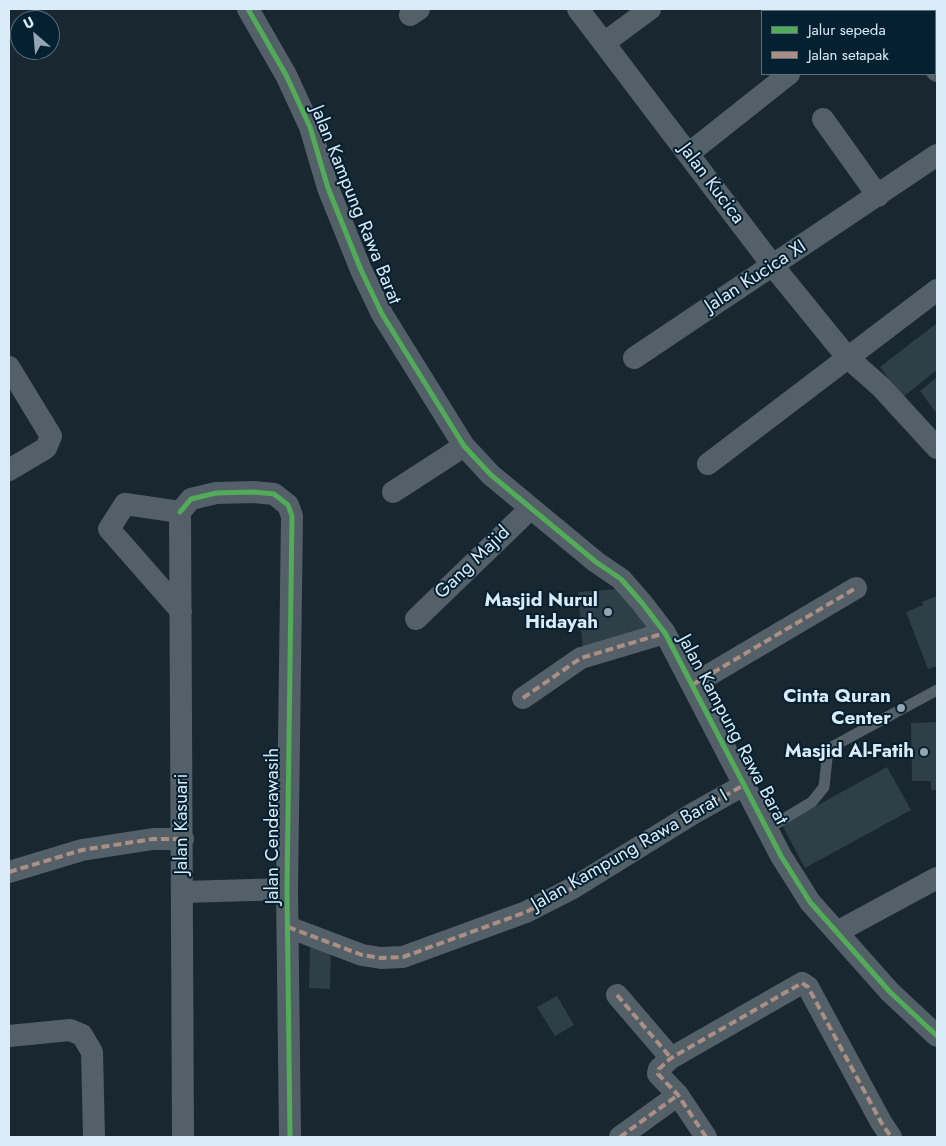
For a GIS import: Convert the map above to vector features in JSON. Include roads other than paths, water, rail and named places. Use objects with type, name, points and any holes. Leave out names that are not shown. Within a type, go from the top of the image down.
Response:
[{"type":"street","name":"Jalan Kampung Rawa Barat","points":[[248,9],[286,75],[310,127],[328,188],[361,270],[382,314],[464,446],[491,475],[596,562],[621,579],[665,633],[781,856],[810,902],[890,992],[937,1036]]},
{"type":"street","name":"Jalan Kucica","points":[[578,9],[773,266],[847,357],[881,387],[935,442]]},
{"type":"street","points":[[604,43],[650,9]]},
{"type":"street","points":[[688,154],[788,75]]},
{"type":"street","points":[[823,119],[878,196]]},
{"type":"street","name":"Jalan Kucica XI","points":[[634,358],[937,155]]},
{"type":"street","points":[[708,464],[937,290]]},
{"type":"street","points":[[9,470],[46,448],[51,436],[11,376]]},
{"type":"street","points":[[394,492],[464,446]]},
{"type":"street","name":"Jalan Cenderawasih","points":[[180,512],[190,499],[216,492],[253,492],[274,494],[288,505],[292,516],[287,889],[290,1137]]},
{"type":"street","points":[[180,512],[125,504],[109,529],[180,611]]},
{"type":"street","name":"Gang Majid","points":[[416,619],[531,508]]},
{"type":"street","name":"Jalan Kasuari","points":[[180,512],[180,611],[169,839],[183,892],[183,1137]]},
{"type":"street","points":[[692,685],[856,588]]},
{"type":"street","points":[[523,698],[581,658],[665,633]]},
{"type":"street","name":"Jalan Kampung Rawa Barat I","points":[[288,927],[362,955],[380,958],[403,957],[534,908],[573,888],[694,812],[744,785]]},
{"type":"street","points":[[9,872],[82,850],[169,839]]},
{"type":"street","points":[[837,932],[937,878]]},
{"type":"street","points":[[183,892],[287,889]]},
{"type":"street","points":[[706,1137],[678,1095],[658,1074],[663,1065],[670,1058],[802,983],[808,988],[891,1137]]},
{"type":"street","points":[[617,996],[670,1058]]},
{"type":"street","points":[[9,1036],[70,1030],[82,1035],[92,1052],[94,1137]]},
{"type":"street","points":[[620,1137],[678,1095]]},
{"type":"lane","points":[[767,829],[812,802],[824,787],[828,749],[937,690]]},
{"type":"place","name":"Masjid Nurul Hidayah","points":[[608,612]]},
{"type":"place","name":"Cinta Quran Center","points":[[901,708]]},
{"type":"place","name":"Masjid Al-Fatih","points":[[924,752]]}]
